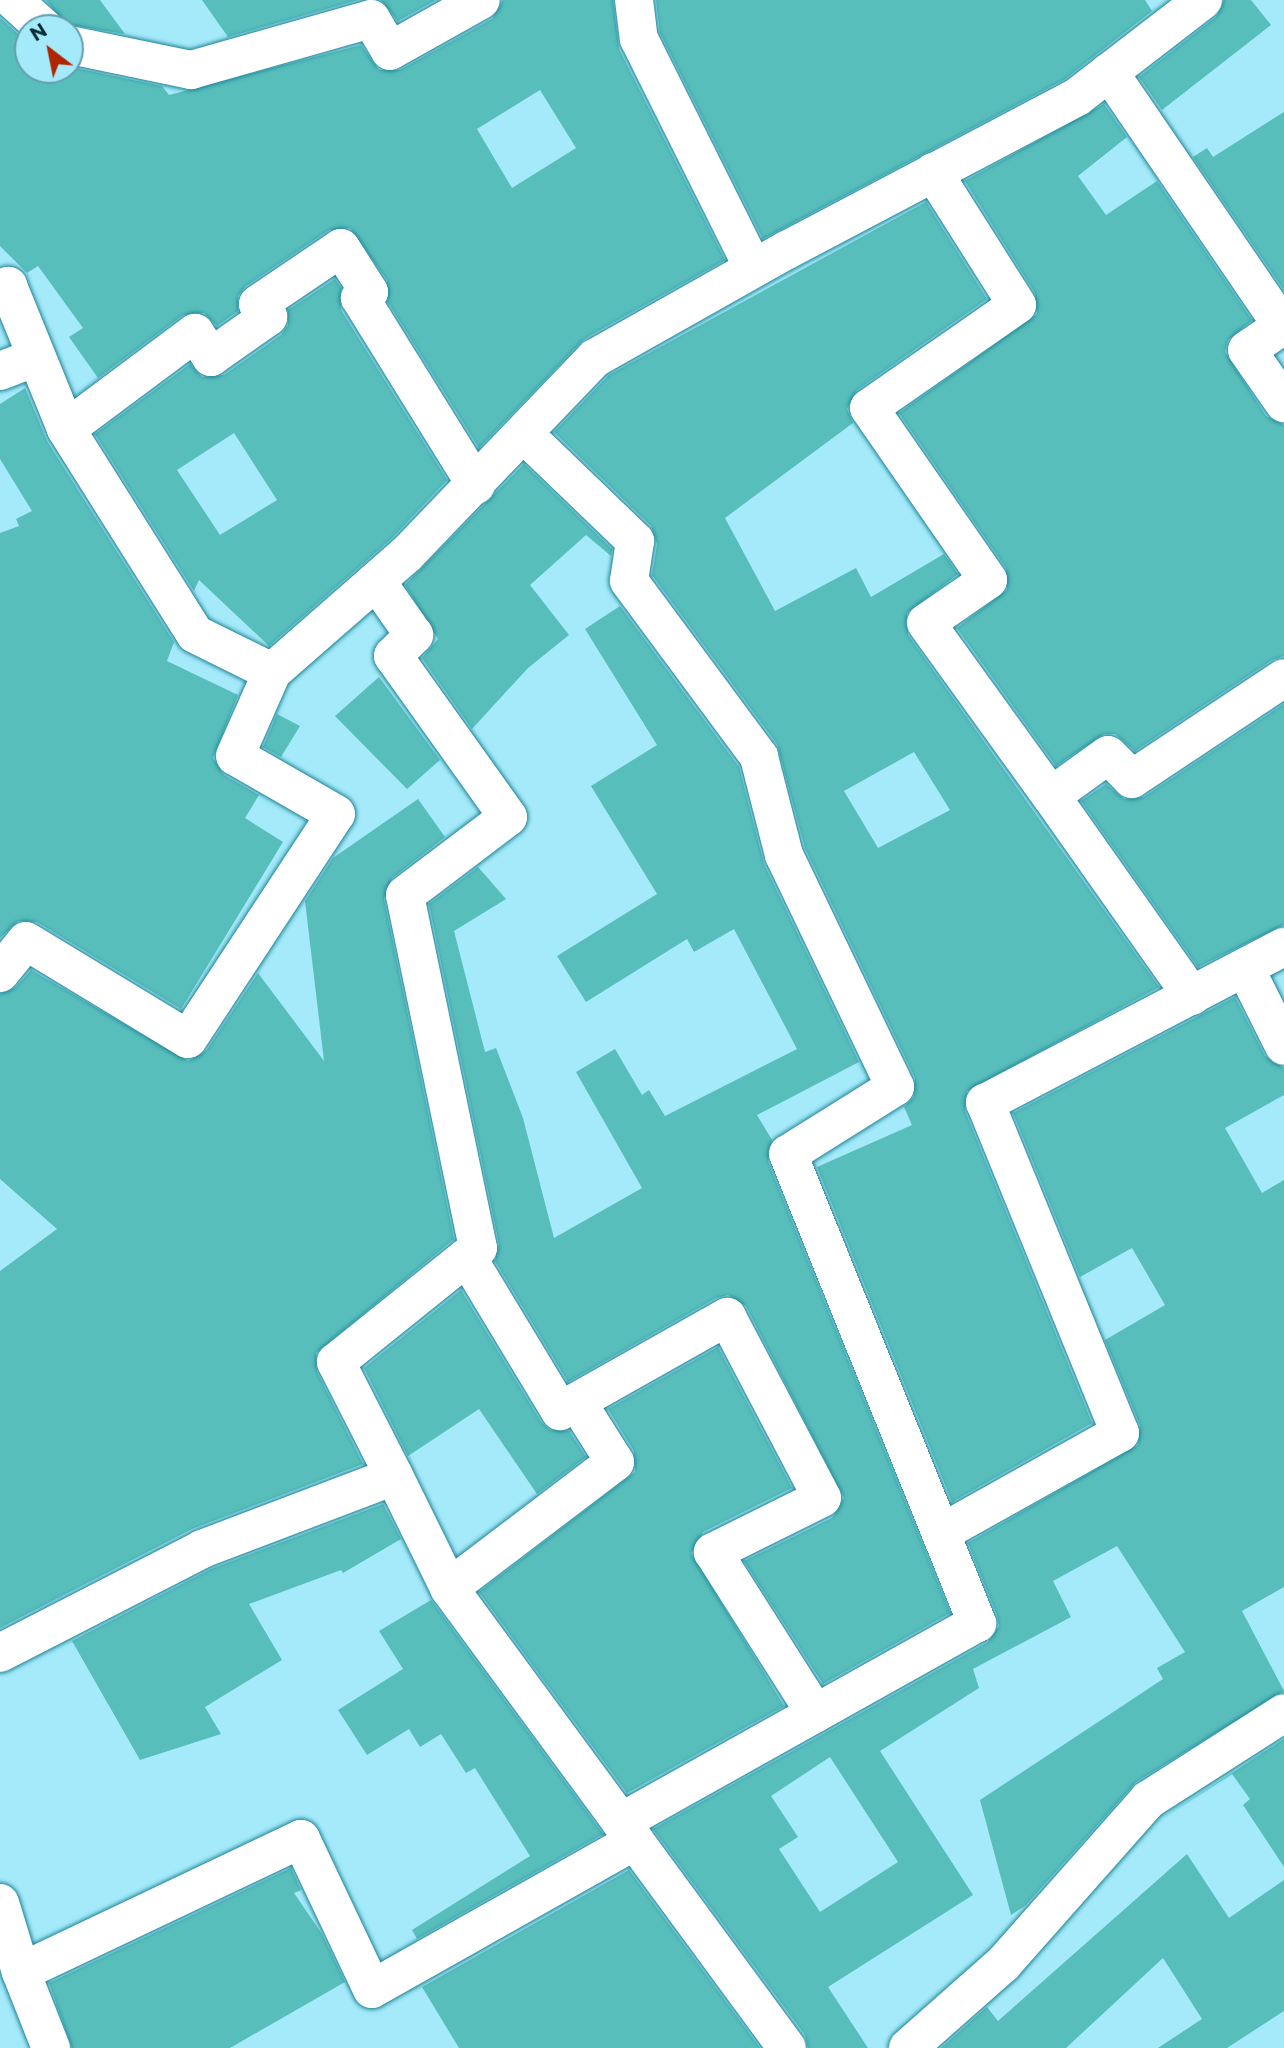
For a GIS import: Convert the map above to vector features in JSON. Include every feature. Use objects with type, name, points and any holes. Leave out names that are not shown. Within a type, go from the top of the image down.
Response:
[{"type":"street","points":[[13,0],[28,14]]},
{"type":"street","points":[[84,49],[191,69],[371,19],[390,51],[481,0]]},
{"type":"street","points":[[634,0],[639,39],[753,268]]},
{"type":"street","points":[[0,973],[26,941],[188,1040],[336,814],[235,756],[272,672],[376,581],[476,485],[595,358],[753,268],[1077,97],[1203,0]]},
{"type":"street","points":[[1110,72],[1282,326],[1247,350],[1284,403]]},
{"type":"street","points":[[933,172],[1017,305],[869,408],[988,580],[926,624],[1192,996]]},
{"type":"street","points":[[65,429],[195,333],[211,357],[268,317],[258,304],[341,248],[369,292],[360,298],[476,485]]},
{"type":"street","points":[[0,289],[8,286],[65,429],[195,634],[272,672]]},
{"type":"street","points":[[0,371],[36,357]]},
{"type":"street","points":[[21,1972],[301,1839],[372,1989],[628,1832],[815,1713],[978,1623],[788,1154],[895,1087],[783,855],[759,757],[629,581],[635,541],[525,435]]},
{"type":"street","points":[[376,581],[414,635],[393,656],[508,817],[405,895],[478,1248],[336,1362],[449,1588],[787,2048]]},
{"type":"street","points":[[1051,796],[1108,755],[1132,779],[1284,678]]},
{"type":"street","points":[[941,1533],[1120,1433],[985,1103],[1284,947]]},
{"type":"street","points":[[1245,968],[1284,1046]]},
{"type":"street","points":[[467,1256],[560,1410],[727,1317],[822,1498],[713,1552],[815,1713]]},
{"type":"street","points":[[449,1588],[615,1462],[577,1402]]},
{"type":"street","points":[[0,1653],[202,1549],[394,1476]]},
{"type":"street","points":[[908,2048],[1003,1964],[1148,1800],[1284,1713]]},
{"type":"street","points":[[0,1903],[21,1972],[51,2048]]},
{"type":"building","points":[[46,0],[100,0],[125,34],[84,27],[84,14],[57,14]]},
{"type":"building","points":[[202,0],[358,0],[228,37]]},
{"type":"building","points":[[381,0],[436,0],[398,21]]},
{"type":"building","points":[[503,0],[613,0],[619,49],[725,260],[584,339],[479,448],[388,302],[387,280],[350,228],[329,230],[246,286],[238,296],[238,311],[217,326],[204,313],[183,315],[98,378],[69,337],[83,328],[38,266],[27,273],[0,246],[0,18],[14,30],[14,84],[84,84],[84,70],[162,86],[169,95],[361,45],[379,70],[400,70],[492,19]],"holes":[[[540,90],[576,148],[512,188],[477,129]]]},
{"type":"building","points":[[656,0],[1145,0],[1152,11],[1065,79],[763,239],[660,33]]},
{"type":"building","points":[[1224,0],[1251,0],[1271,25],[1162,110],[1139,77],[1216,17]]},
{"type":"building","points":[[1104,104],[1127,137],[1078,176],[1106,215],[1157,181],[1252,320],[1228,340],[1225,352],[1266,416],[1284,425],[1284,656],[1272,660],[1135,751],[1115,734],[1104,734],[1056,766],[957,628],[1007,590],[1006,568],[899,413],[1037,314],[1035,293],[965,181]]},
{"type":"building","points":[[1284,112],[1284,290],[1193,157],[1207,148],[1213,157]]},
{"type":"building","points":[[926,202],[987,299],[857,390],[847,409],[853,423],[725,518],[775,611],[856,568],[871,597],[944,554],[958,574],[907,613],[908,635],[1159,987],[967,1091],[965,1111],[1092,1423],[952,1502],[817,1167],[912,1125],[904,1107],[914,1097],[915,1078],[805,848],[777,744],[652,575],[657,544],[651,526],[554,432],[609,375]],"holes":[[[914,752],[950,810],[878,848],[844,791]]]},
{"type":"building","points":[[335,279],[341,288],[341,310],[447,480],[392,538],[269,646],[199,580],[194,591],[95,434],[190,364],[202,377],[224,375],[281,335],[288,325],[288,310]],"holes":[[[234,433],[277,500],[220,535],[177,470]]]},
{"type":"building","points":[[25,388],[47,441],[174,642],[167,661],[238,695],[213,758],[224,775],[259,795],[245,818],[283,842],[181,1009],[37,922],[18,921],[0,938],[0,533],[19,526],[16,519],[32,511],[0,459],[0,404]]},
{"type":"building","points":[[524,464],[612,549],[611,556],[586,535],[530,585],[569,635],[528,668],[472,729],[422,658],[438,639],[405,585]]},
{"type":"building","points":[[620,606],[739,767],[764,864],[859,1062],[757,1115],[772,1140],[768,1162],[950,1613],[823,1684],[744,1561],[832,1518],[844,1498],[746,1306],[728,1295],[716,1298],[568,1382],[495,1261],[499,1244],[429,904],[478,867],[506,899],[454,931],[485,1052],[496,1048],[523,1118],[554,1238],[642,1188],[576,1072],[615,1049],[642,1095],[649,1090],[665,1116],[797,1049],[734,929],[694,952],[687,939],[586,1002],[557,956],[657,894],[591,786],[657,745],[585,629]]},
{"type":"building","points":[[379,677],[440,760],[407,789],[335,716]]},
{"type":"building","points":[[1284,704],[1284,925],[1198,967],[1081,801],[1106,784],[1124,799],[1144,797]]},
{"type":"building","points":[[277,714],[300,726],[281,757],[263,747]]},
{"type":"building","points":[[418,799],[445,837],[392,878],[384,899],[454,1239],[316,1353],[317,1372],[363,1464],[192,1529],[0,1628],[0,1271],[57,1229],[0,1179],[0,994],[16,987],[31,970],[188,1061],[206,1051],[258,973],[324,1061],[305,901],[333,858]]},
{"type":"building","points":[[1235,997],[1265,1056],[1284,1068],[1284,1095],[1225,1128],[1262,1193],[1284,1180],[1284,1587],[1242,1611],[1284,1691],[1136,1782],[1025,1906],[1011,1915],[980,1800],[1163,1679],[1157,1668],[1185,1652],[1117,1546],[1053,1581],[1071,1617],[973,1669],[979,1688],[880,1751],[973,1895],[828,1987],[868,2048],[808,2048],[805,2035],[653,1829],[988,1642],[999,1626],[997,1615],[968,1543],[1138,1445],[1140,1425],[1105,1340],[1165,1305],[1132,1248],[1080,1277],[1013,1113]],"holes":[[[830,1757],[898,1862],[820,1912],[779,1849],[798,1837],[771,1796]]]},
{"type":"building","points":[[461,1290],[541,1422],[550,1430],[569,1431],[586,1457],[537,1494],[479,1409],[408,1456],[364,1368]]},
{"type":"building","points":[[718,1347],[792,1488],[703,1532],[691,1553],[784,1706],[627,1793],[479,1592],[635,1472],[634,1451],[608,1409]]},
{"type":"building","points":[[383,1504],[401,1539],[343,1573],[341,1570],[249,1604],[282,1660],[205,1707],[221,1734],[140,1760],[72,1641],[211,1569]]},
{"type":"building","points":[[431,1600],[603,1834],[417,1939],[412,1930],[530,1856],[475,1768],[466,1773],[441,1734],[420,1747],[409,1729],[367,1755],[338,1710],[403,1669],[379,1631]]},
{"type":"building","points":[[1284,1739],[1284,1867],[1243,1805],[1250,1799],[1232,1774],[1160,1820]]},
{"type":"building","points":[[1187,1854],[1229,1918],[1284,1880],[1284,2011],[1227,2048],[1158,2048],[1202,2019],[1163,1958],[1066,2048],[941,2048],[987,2007],[998,2021]]},
{"type":"building","points":[[291,1868],[301,1890],[294,1893],[322,1934],[345,1982],[230,2048],[72,2048],[49,1983]]},
{"type":"building","points":[[629,1870],[760,2048],[459,2048],[422,1987]]}]
